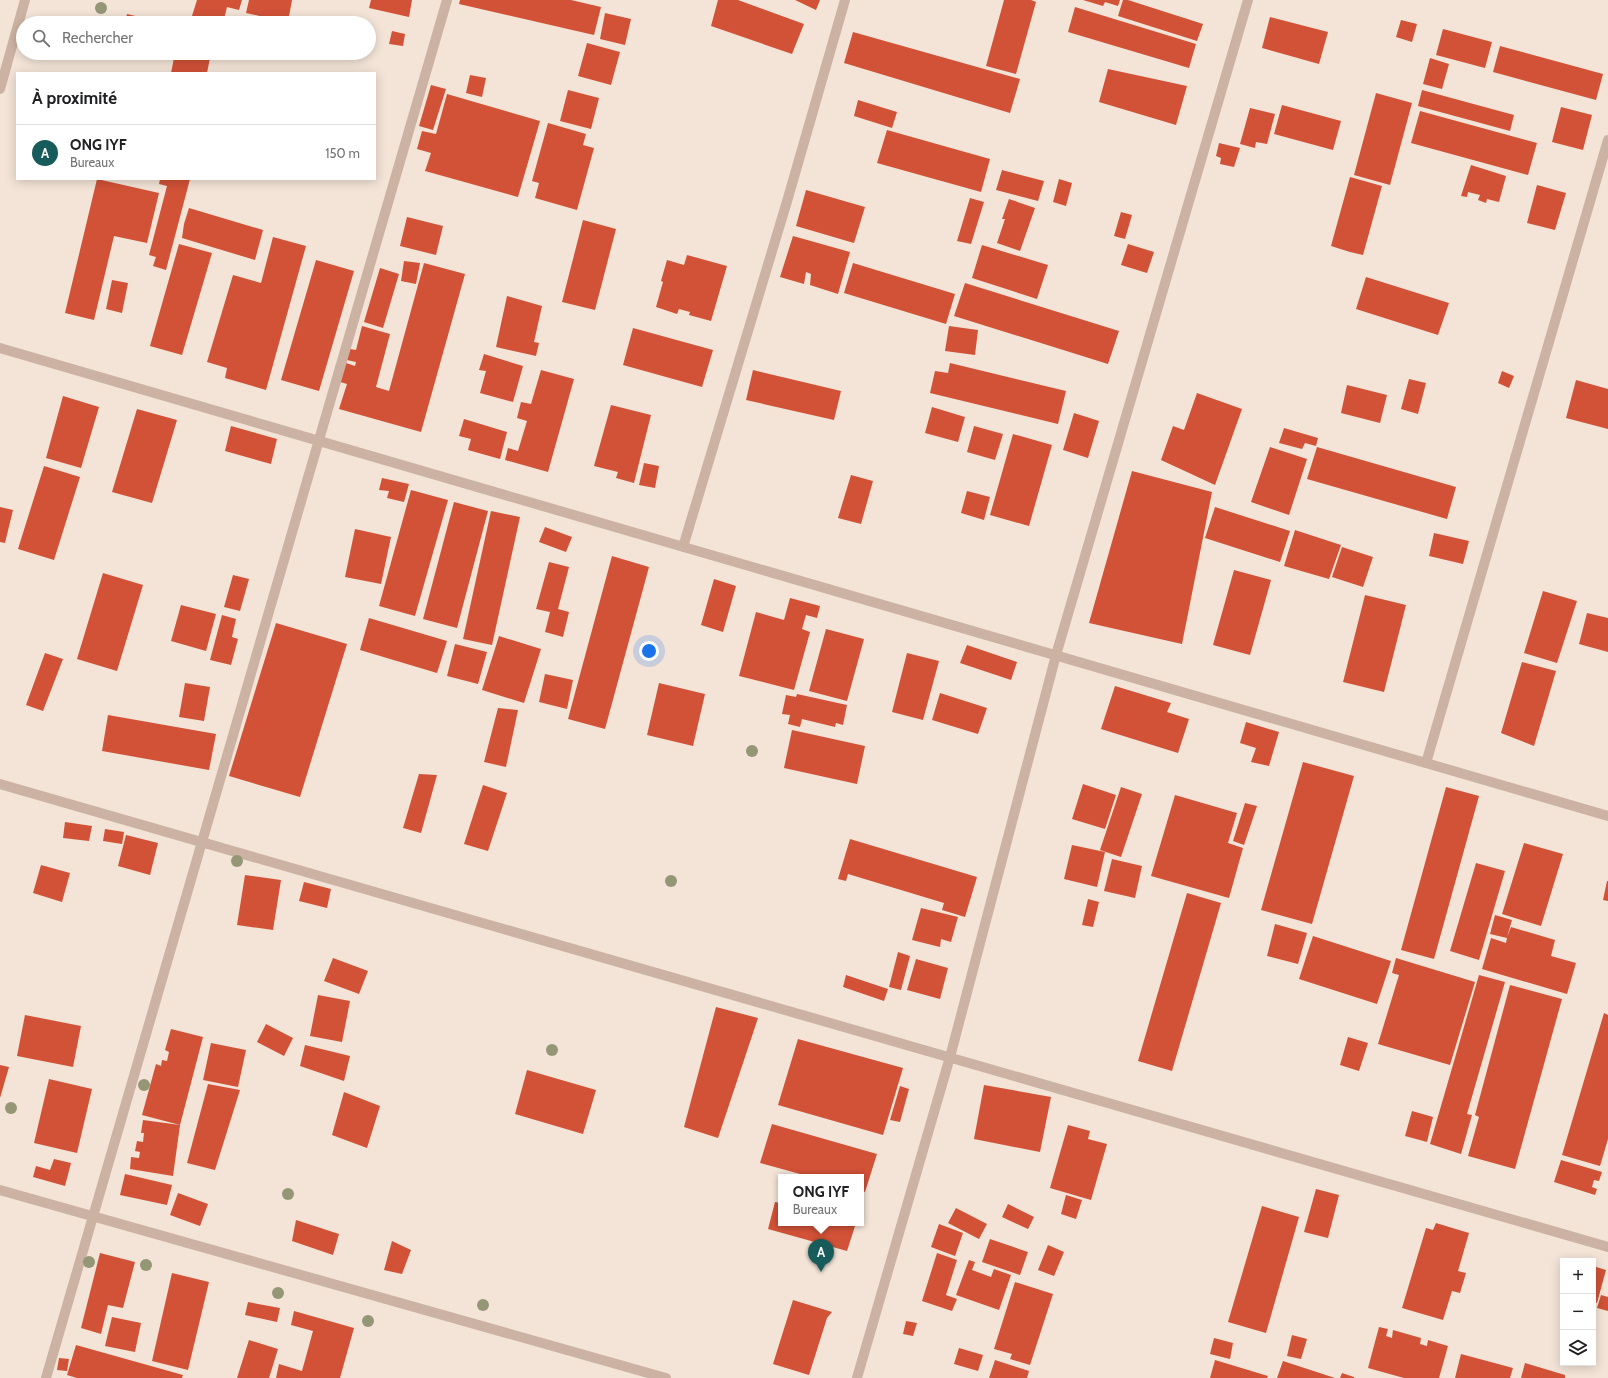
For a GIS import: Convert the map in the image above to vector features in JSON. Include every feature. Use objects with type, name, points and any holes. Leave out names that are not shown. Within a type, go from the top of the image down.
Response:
[{"type":"street","points":[[20,16],[24,0]]},
{"type":"street","points":[[46,1378],[447,0]]},
{"type":"street","points":[[683,547],[788,198],[845,0]]},
{"type":"street","points":[[857,1378],[950,1057],[1056,655],[1248,0]]},
{"type":"street","points":[[0,89],[16,30]]},
{"type":"street","points":[[1426,764],[1608,140]]},
{"type":"street","points":[[0,348],[1608,816]]},
{"type":"street","points":[[0,784],[1608,1247]]},
{"type":"street","points":[[0,1190],[666,1378]]},
{"type":"building","points":[[197,0],[242,0],[239,10],[227,7],[225,16],[192,16]]},
{"type":"building","points":[[249,0],[292,0],[289,16],[260,16],[246,13]]},
{"type":"building","points":[[371,0],[412,0],[409,17],[369,8]]},
{"type":"building","points":[[460,0],[571,0],[601,7],[594,35],[459,4]]},
{"type":"building","points":[[718,0],[738,0],[804,24],[792,54],[711,26]]},
{"type":"building","points":[[795,0],[820,0],[816,10]]},
{"type":"building","points":[[1004,0],[1031,0],[1036,2],[1016,74],[986,66]]},
{"type":"building","points":[[1083,0],[1120,0],[1118,6],[1105,2],[1103,6]]},
{"type":"building","points":[[1123,0],[1128,0],[1203,24],[1197,41],[1118,16]]},
{"type":"building","points":[[1075,7],[1196,44],[1189,68],[1068,32]]},
{"type":"building","points":[[605,13],[631,19],[625,45],[600,39]]},
{"type":"building","points":[[1270,17],[1328,32],[1319,64],[1262,48]]},
{"type":"building","points":[[1401,20],[1417,24],[1412,42],[1396,37]]},
{"type":"building","points":[[1443,29],[1492,42],[1485,68],[1436,55]]},
{"type":"building","points":[[392,31],[405,34],[403,46],[389,44]]},
{"type":"building","points":[[853,32],[1020,79],[1010,113],[844,63]]},
{"type":"building","points":[[587,43],[620,52],[611,85],[578,76]]},
{"type":"building","points":[[1500,46],[1603,74],[1596,100],[1493,72]]},
{"type":"building","points":[[1430,58],[1449,64],[1442,89],[1423,84]]},
{"type":"building","points":[[174,60],[210,60],[207,72],[171,72]]},
{"type":"building","points":[[1108,69],[1187,86],[1176,125],[1099,102]]},
{"type":"building","points":[[470,75],[486,78],[482,97],[466,93]]},
{"type":"building","points":[[431,85],[446,89],[433,130],[419,126]]},
{"type":"building","points":[[568,90],[599,98],[591,129],[560,121]]},
{"type":"building","points":[[1422,90],[1514,115],[1510,131],[1418,106]]},
{"type":"building","points":[[1376,93],[1412,103],[1390,185],[1354,175]]},
{"type":"building","points":[[447,94],[540,121],[518,197],[425,171],[431,153],[417,149],[422,131],[436,134]]},
{"type":"building","points":[[858,100],[897,112],[892,128],[854,116]]},
{"type":"building","points":[[1282,105],[1341,121],[1333,150],[1274,134]]},
{"type":"building","points":[[1561,107],[1592,115],[1583,150],[1552,142]]},
{"type":"building","points":[[1250,108],[1275,114],[1267,144],[1256,142],[1255,148],[1240,144]]},
{"type":"building","points":[[1420,111],[1537,143],[1528,175],[1411,143]]},
{"type":"building","points":[[548,123],[586,134],[583,145],[594,148],[577,210],[535,198],[539,183],[532,181]]},
{"type":"building","points":[[887,130],[990,159],[981,192],[877,163]]},
{"type":"building","points":[[1219,143],[1240,148],[1234,167],[1220,164],[1221,158],[1216,156]]},
{"type":"building","points":[[1471,165],[1506,176],[1499,202],[1487,199],[1486,203],[1478,200],[1480,195],[1468,192],[1467,197],[1461,196]]},
{"type":"building","points":[[1002,170],[1044,181],[1038,201],[996,190]]},
{"type":"building","points":[[1350,177],[1382,186],[1363,255],[1331,246]]},
{"type":"building","points":[[1059,179],[1072,183],[1066,206],[1053,202]]},
{"type":"building","points":[[97,180],[159,193],[147,243],[114,236],[94,320],[65,313]]},
{"type":"building","points":[[160,180],[190,180],[166,270],[153,266],[156,257],[149,255],[167,186],[159,184]]},
{"type":"building","points":[[1537,185],[1566,193],[1555,230],[1527,223]]},
{"type":"building","points":[[806,190],[865,207],[854,243],[796,226]]},
{"type":"building","points":[[970,198],[984,202],[971,244],[957,241]]},
{"type":"building","points":[[1009,199],[1035,208],[1020,251],[997,243],[1005,219],[1002,219]]},
{"type":"building","points":[[189,208],[263,230],[255,260],[182,238],[184,224]]},
{"type":"building","points":[[1121,212],[1132,215],[1125,239],[1114,236]]},
{"type":"building","points":[[407,217],[443,226],[436,255],[400,246]]},
{"type":"building","points":[[583,220],[616,229],[595,310],[562,302]]},
{"type":"building","points":[[793,236],[850,252],[838,294],[810,285],[811,274],[806,272],[804,284],[780,277]]},
{"type":"building","points":[[273,237],[306,246],[266,390],[225,378],[227,368],[207,362],[233,275],[261,283]]},
{"type":"building","points":[[179,244],[212,253],[182,355],[150,346]]},
{"type":"building","points":[[1128,244],[1154,252],[1147,273],[1121,265]]},
{"type":"building","points":[[982,245],[1048,265],[1037,299],[972,278]]},
{"type":"building","points":[[687,255],[727,266],[711,321],[689,315],[690,312],[679,309],[677,314],[656,307],[667,260],[684,265]]},
{"type":"building","points":[[316,260],[354,271],[319,391],[281,380]]},
{"type":"building","points":[[404,261],[420,263],[416,284],[401,281]]},
{"type":"building","points":[[424,263],[465,274],[421,432],[339,409],[347,384],[340,382],[346,363],[355,366],[356,362],[347,360],[350,349],[356,350],[362,326],[390,334],[376,387],[389,391]]},
{"type":"building","points":[[853,263],[955,294],[946,324],[844,293]]},
{"type":"building","points":[[380,268],[399,274],[383,328],[364,322]]},
{"type":"building","points":[[1366,277],[1449,303],[1438,335],[1356,309]]},
{"type":"building","points":[[112,280],[128,283],[122,313],[106,309]]},
{"type":"building","points":[[965,283],[1119,331],[1108,364],[954,316]]},
{"type":"building","points":[[507,296],[542,306],[534,342],[539,343],[536,356],[496,347]]},
{"type":"building","points":[[949,326],[978,330],[975,355],[945,351]]},
{"type":"building","points":[[633,328],[713,350],[702,387],[623,365]]},
{"type":"building","points":[[484,354],[523,366],[513,402],[480,393],[486,371],[479,370]]},
{"type":"building","points":[[950,363],[1066,391],[1058,424],[930,393],[935,371],[948,373]]},
{"type":"building","points":[[541,370],[574,379],[548,472],[505,460],[508,448],[518,451],[527,421],[517,418],[521,402],[531,404]]},
{"type":"building","points":[[753,370],[841,391],[834,420],[746,400]]},
{"type":"building","points":[[1502,371],[1514,376],[1509,388],[1498,383]]},
{"type":"building","points":[[1409,379],[1426,383],[1418,414],[1401,409]]},
{"type":"building","points":[[1576,380],[1608,389],[1608,429],[1566,418]]},
{"type":"building","points":[[1347,385],[1387,395],[1380,423],[1341,413]]},
{"type":"building","points":[[1197,393],[1242,409],[1215,485],[1161,460],[1173,426],[1184,430]]},
{"type":"building","points":[[63,396],[99,407],[81,468],[46,458]]},
{"type":"building","points":[[611,405],[651,415],[634,483],[616,478],[618,472],[594,466]]},
{"type":"building","points":[[932,407],[965,417],[958,442],[925,433]]},
{"type":"building","points":[[137,409],[177,420],[152,503],[112,492]]},
{"type":"building","points":[[1074,413],[1099,421],[1088,458],[1063,450]]},
{"type":"building","points":[[464,419],[507,432],[500,459],[468,450],[471,439],[459,436]]},
{"type":"building","points":[[231,426],[277,439],[271,464],[225,451]]},
{"type":"building","points":[[974,426],[1003,434],[995,460],[967,452]]},
{"type":"building","points":[[1284,428],[1318,438],[1316,446],[1305,443],[1302,449],[1279,443]]},
{"type":"building","points":[[1013,434],[1052,445],[1029,526],[990,515]]},
{"type":"building","points":[[1270,447],[1307,459],[1289,515],[1251,502]]},
{"type":"building","points":[[1317,447],[1456,487],[1447,519],[1307,479]]},
{"type":"building","points":[[644,463],[659,466],[655,488],[639,485]]},
{"type":"building","points":[[44,466],[80,477],[54,560],[18,549]]},
{"type":"building","points":[[1132,471],[1212,492],[1182,644],[1089,623]]},
{"type":"building","points":[[851,475],[873,481],[861,524],[838,518]]},
{"type":"building","points":[[382,478],[409,484],[404,502],[387,498],[389,491],[379,490]]},
{"type":"building","points":[[411,490],[448,500],[415,616],[379,606]]},
{"type":"building","points":[[967,491],[990,497],[984,520],[961,513]]},
{"type":"building","points":[[454,502],[488,511],[457,628],[423,619]]},
{"type":"building","points":[[0,507],[13,510],[5,543],[0,542]]},
{"type":"building","points":[[1215,507],[1290,531],[1280,562],[1205,538]]},
{"type":"building","points":[[491,511],[520,517],[492,645],[463,639]]},
{"type":"building","points":[[545,527],[572,537],[566,552],[539,542]]},
{"type":"building","points":[[355,529],[391,537],[381,584],[345,577]]},
{"type":"building","points":[[1295,530],[1341,545],[1329,579],[1284,566]]},
{"type":"building","points":[[1434,533],[1469,541],[1463,564],[1429,556]]},
{"type":"building","points":[[1342,547],[1373,557],[1363,587],[1332,577]]},
{"type":"building","points":[[612,556],[649,567],[605,729],[568,719]]},
{"type":"building","points":[[549,562],[569,567],[558,609],[569,612],[563,637],[545,632],[550,612],[536,609]]},
{"type":"building","points":[[1234,570],[1271,580],[1250,655],[1213,645]]},
{"type":"building","points":[[103,573],[143,585],[117,671],[77,659]]},
{"type":"building","points":[[233,575],[249,579],[240,611],[224,607]]},
{"type":"building","points":[[714,579],[736,586],[723,632],[701,625]]},
{"type":"building","points":[[1543,591],[1577,601],[1557,663],[1524,653]]},
{"type":"building","points":[[1365,595],[1406,605],[1384,692],[1343,682]]},
{"type":"building","points":[[790,598],[820,606],[817,618],[806,615],[802,629],[810,632],[794,690],[739,676],[756,612],[784,620]]},
{"type":"building","points":[[181,605],[216,614],[206,651],[171,641]]},
{"type":"building","points":[[1587,613],[1608,618],[1608,652],[1579,644]]},
{"type":"building","points":[[222,615],[236,619],[232,637],[238,639],[231,665],[210,660]]},
{"type":"building","points":[[369,618],[447,641],[437,673],[360,650]]},
{"type":"building","points":[[276,623],[347,644],[300,797],[229,776]]},
{"type":"building","points":[[826,629],[864,639],[847,701],[809,691]]},
{"type":"building","points":[[499,636],[541,649],[524,703],[482,690]]},
{"type":"building","points":[[455,644],[487,652],[478,684],[447,676]]},
{"type":"building","points":[[967,645],[1017,662],[1011,680],[960,663]]},
{"type":"building","points":[[45,653],[63,659],[43,711],[26,705]]},
{"type":"building","points":[[907,653],[939,661],[923,720],[892,712]]},
{"type":"building","points":[[1522,662],[1556,671],[1534,746],[1501,733]]},
{"type":"building","points":[[545,674],[573,680],[567,709],[539,702]]},
{"type":"building","points":[[185,683],[210,687],[204,721],[179,717]]},
{"type":"building","points":[[659,683],[705,694],[693,746],[647,735]]},
{"type":"building","points":[[1115,686],[1171,703],[1167,712],[1189,719],[1178,753],[1101,729]]},
{"type":"building","points":[[940,693],[987,708],[978,734],[932,720]]},
{"type":"building","points":[[797,694],[847,705],[843,725],[836,723],[835,727],[802,719],[800,727],[788,724],[790,715],[782,714],[786,695],[796,697]]},
{"type":"building","points":[[498,708],[518,710],[506,767],[484,762]]},
{"type":"building","points":[[108,715],[216,734],[209,770],[102,751]]},
{"type":"building","points":[[1246,722],[1279,732],[1269,766],[1251,762],[1256,748],[1240,743]]},
{"type":"building","points":[[792,730],[865,746],[857,784],[784,768]]},
{"type":"building","points":[[1303,762],[1354,776],[1312,924],[1261,910]]},
{"type":"building","points":[[419,774],[437,775],[421,833],[403,828]]},
{"type":"building","points":[[1083,784],[1116,795],[1105,829],[1072,819]]},
{"type":"building","points":[[483,785],[507,793],[488,851],[464,844]]},
{"type":"building","points":[[1121,787],[1142,794],[1121,857],[1100,850]]},
{"type":"building","points":[[1446,787],[1479,796],[1434,959],[1401,950]]},
{"type":"building","points":[[1175,795],[1237,813],[1228,843],[1243,848],[1229,898],[1151,876]]},
{"type":"building","points":[[1245,803],[1257,806],[1244,845],[1233,841]]},
{"type":"building","points":[[65,822],[92,826],[89,841],[63,838]]},
{"type":"building","points":[[105,829],[124,832],[122,844],[103,841]]},
{"type":"building","points":[[126,835],[158,843],[150,875],[118,866]]},
{"type":"building","points":[[850,839],[977,877],[965,917],[942,910],[944,903],[848,874],[846,881],[838,879]]},
{"type":"building","points":[[1524,843],[1563,854],[1541,926],[1502,914]]},
{"type":"building","points":[[1072,845],[1105,852],[1097,887],[1064,879]]},
{"type":"building","points":[[1112,859],[1142,866],[1135,898],[1104,891]]},
{"type":"building","points":[[1476,863],[1505,871],[1479,960],[1450,951]]},
{"type":"building","points":[[41,865],[70,873],[62,902],[33,893]]},
{"type":"building","points":[[245,875],[281,880],[273,930],[237,925]]},
{"type":"building","points":[[1608,881],[1608,901],[1603,900]]},
{"type":"building","points":[[304,882],[331,889],[327,908],[299,901]]},
{"type":"building","points":[[1187,893],[1221,903],[1172,1071],[1138,1061]]},
{"type":"building","points":[[1088,899],[1099,902],[1093,927],[1082,925]]},
{"type":"building","points":[[921,908],[958,917],[951,942],[941,939],[940,947],[912,940]]},
{"type":"building","points":[[1495,915],[1512,920],[1507,937],[1511,927],[1555,940],[1551,956],[1576,963],[1567,994],[1482,969],[1491,938],[1506,943],[1507,938],[1490,934]]},
{"type":"building","points":[[1275,924],[1307,933],[1298,964],[1267,956]]},
{"type":"building","points":[[1313,936],[1391,961],[1377,1004],[1299,979]]},
{"type":"building","points":[[898,952],[910,956],[901,990],[889,987]]},
{"type":"building","points":[[333,958],[368,971],[359,994],[324,981]]},
{"type":"building","points":[[1396,958],[1475,982],[1450,1065],[1378,1044],[1399,975],[1392,973]]},
{"type":"building","points":[[916,959],[948,968],[940,999],[907,990]]},
{"type":"building","points":[[846,975],[888,989],[884,1001],[843,987]]},
{"type":"building","points":[[1479,975],[1505,982],[1467,1114],[1472,1115],[1461,1154],[1430,1144]]},
{"type":"building","points":[[1510,985],[1562,999],[1515,1169],[1468,1156],[1479,1117],[1475,1115]]},
{"type":"building","points":[[318,995],[350,1001],[342,1042],[310,1036]]},
{"type":"building","points":[[716,1007],[758,1018],[718,1138],[684,1127]]},
{"type":"building","points":[[1604,1013],[1608,1015],[1608,1139],[1600,1166],[1562,1155]]},
{"type":"building","points":[[25,1015],[81,1026],[73,1067],[17,1056]]},
{"type":"building","points":[[266,1024],[293,1038],[284,1056],[257,1042]]},
{"type":"building","points":[[171,1029],[203,1037],[180,1125],[142,1115],[156,1064],[161,1066],[162,1060],[167,1061],[169,1052],[165,1050]]},
{"type":"building","points":[[1348,1037],[1368,1043],[1359,1071],[1340,1065]]},
{"type":"building","points":[[798,1039],[903,1068],[883,1135],[778,1105]]},
{"type":"building","points":[[211,1043],[246,1050],[238,1087],[203,1080]]},
{"type":"building","points":[[305,1045],[350,1056],[344,1081],[300,1066]]},
{"type":"building","points":[[0,1065],[9,1067],[0,1098]]},
{"type":"building","points":[[527,1070],[596,1090],[583,1134],[515,1114]]},
{"type":"building","points":[[49,1079],[92,1089],[77,1153],[34,1143]]},
{"type":"building","points":[[208,1084],[240,1090],[215,1170],[187,1163]]},
{"type":"building","points":[[984,1085],[1051,1097],[1040,1152],[974,1139]]},
{"type":"building","points":[[900,1086],[909,1089],[900,1122],[890,1120]]},
{"type":"building","points":[[344,1092],[380,1106],[367,1148],[332,1135]]},
{"type":"building","points":[[1412,1111],[1433,1117],[1427,1142],[1405,1136]]},
{"type":"building","points":[[143,1120],[180,1125],[173,1176],[130,1169],[131,1157],[139,1158],[140,1152],[135,1151],[137,1141],[143,1142],[144,1133],[141,1133]]},
{"type":"building","points":[[772,1124],[877,1154],[865,1192],[864,1174],[800,1174],[760,1163]]},
{"type":"building","points":[[1068,1125],[1090,1131],[1088,1139],[1107,1144],[1091,1200],[1050,1188]]},
{"type":"building","points":[[54,1159],[71,1163],[65,1186],[33,1177],[36,1166],[50,1170]]},
{"type":"building","points":[[1561,1160],[1602,1172],[1599,1181],[1594,1180],[1592,1187],[1597,1189],[1595,1195],[1554,1182]]},
{"type":"building","points":[[125,1174],[172,1185],[167,1205],[120,1195]]},
{"type":"building","points":[[1316,1189],[1339,1195],[1328,1238],[1304,1232]]},
{"type":"building","points":[[178,1193],[208,1204],[200,1226],[170,1215]]},
{"type":"building","points":[[1066,1195],[1082,1200],[1076,1219],[1061,1214]]},
{"type":"building","points":[[775,1202],[778,1202],[778,1226],[855,1226],[847,1251],[768,1229]]},
{"type":"building","points":[[1008,1204],[1034,1217],[1028,1229],[1002,1217]]},
{"type":"building","points":[[1262,1206],[1299,1217],[1266,1333],[1228,1322]]},
{"type":"building","points":[[956,1208],[987,1224],[979,1239],[948,1223]]},
{"type":"building","points":[[296,1220],[339,1234],[333,1255],[292,1241]]},
{"type":"building","points":[[1436,1223],[1469,1233],[1458,1271],[1466,1273],[1460,1293],[1452,1291],[1443,1320],[1402,1308],[1426,1228],[1433,1230]]},
{"type":"building","points":[[939,1224],[963,1233],[955,1256],[931,1247]]},
{"type":"building","points":[[990,1239],[1028,1252],[1020,1275],[982,1262]]},
{"type":"building","points":[[392,1241],[411,1250],[402,1274],[384,1270]]},
{"type":"building","points":[[1048,1245],[1064,1252],[1054,1276],[1038,1270]]},
{"type":"building","points":[[100,1253],[135,1262],[123,1308],[108,1305],[101,1334],[81,1328]]},
{"type":"building","points":[[937,1253],[957,1260],[946,1295],[957,1299],[952,1311],[922,1301]]},
{"type":"building","points":[[969,1260],[975,1262],[972,1270],[991,1277],[994,1269],[1011,1275],[999,1310],[956,1295]]},
{"type":"building","points":[[1596,1267],[1606,1270],[1596,1303]]},
{"type":"building","points":[[172,1273],[209,1282],[188,1370],[152,1361]]},
{"type":"building","points":[[1015,1282],[1053,1294],[1030,1365],[1010,1359],[1012,1354],[994,1349]]},
{"type":"building","points":[[1601,1295],[1608,1297],[1608,1311],[1597,1308]]},
{"type":"building","points":[[793,1300],[832,1312],[827,1318],[809,1375],[773,1364]]},
{"type":"building","points":[[248,1302],[280,1308],[277,1322],[245,1315]]},
{"type":"building","points":[[294,1311],[354,1328],[340,1378],[276,1378],[279,1364],[302,1371],[313,1331],[291,1325]]},
{"type":"building","points":[[112,1317],[141,1323],[135,1352],[105,1346]]},
{"type":"building","points":[[906,1321],[917,1323],[913,1336],[903,1334]]},
{"type":"building","points":[[1379,1327],[1388,1329],[1386,1336],[1392,1338],[1393,1330],[1421,1338],[1420,1344],[1427,1346],[1428,1340],[1448,1346],[1439,1378],[1404,1378],[1368,1368]]},
{"type":"building","points":[[1292,1335],[1307,1339],[1301,1359],[1287,1356]]},
{"type":"building","points":[[1214,1338],[1233,1343],[1230,1359],[1210,1354]]},
{"type":"building","points":[[249,1340],[278,1349],[269,1378],[237,1378]]},
{"type":"building","points":[[76,1345],[183,1375],[182,1378],[77,1378],[67,1375]]},
{"type":"building","points":[[959,1348],[983,1355],[978,1371],[954,1364]]},
{"type":"building","points":[[1461,1354],[1513,1368],[1510,1378],[1455,1378]]},
{"type":"building","points":[[59,1358],[69,1359],[67,1371],[57,1370]]},
{"type":"building","points":[[995,1360],[1029,1371],[1027,1378],[989,1378]]},
{"type":"building","points":[[1215,1360],[1268,1376],[1267,1378],[1210,1378]]},
{"type":"building","points":[[1283,1361],[1335,1378],[1277,1378]]},
{"type":"building","points":[[1525,1363],[1565,1375],[1565,1378],[1521,1378]]},
{"type":"building","points":[[1342,1373],[1354,1377],[1354,1378],[1340,1378]]},
{"type":"place","name":"ONG IYF","points":[[821,1272]]}]
